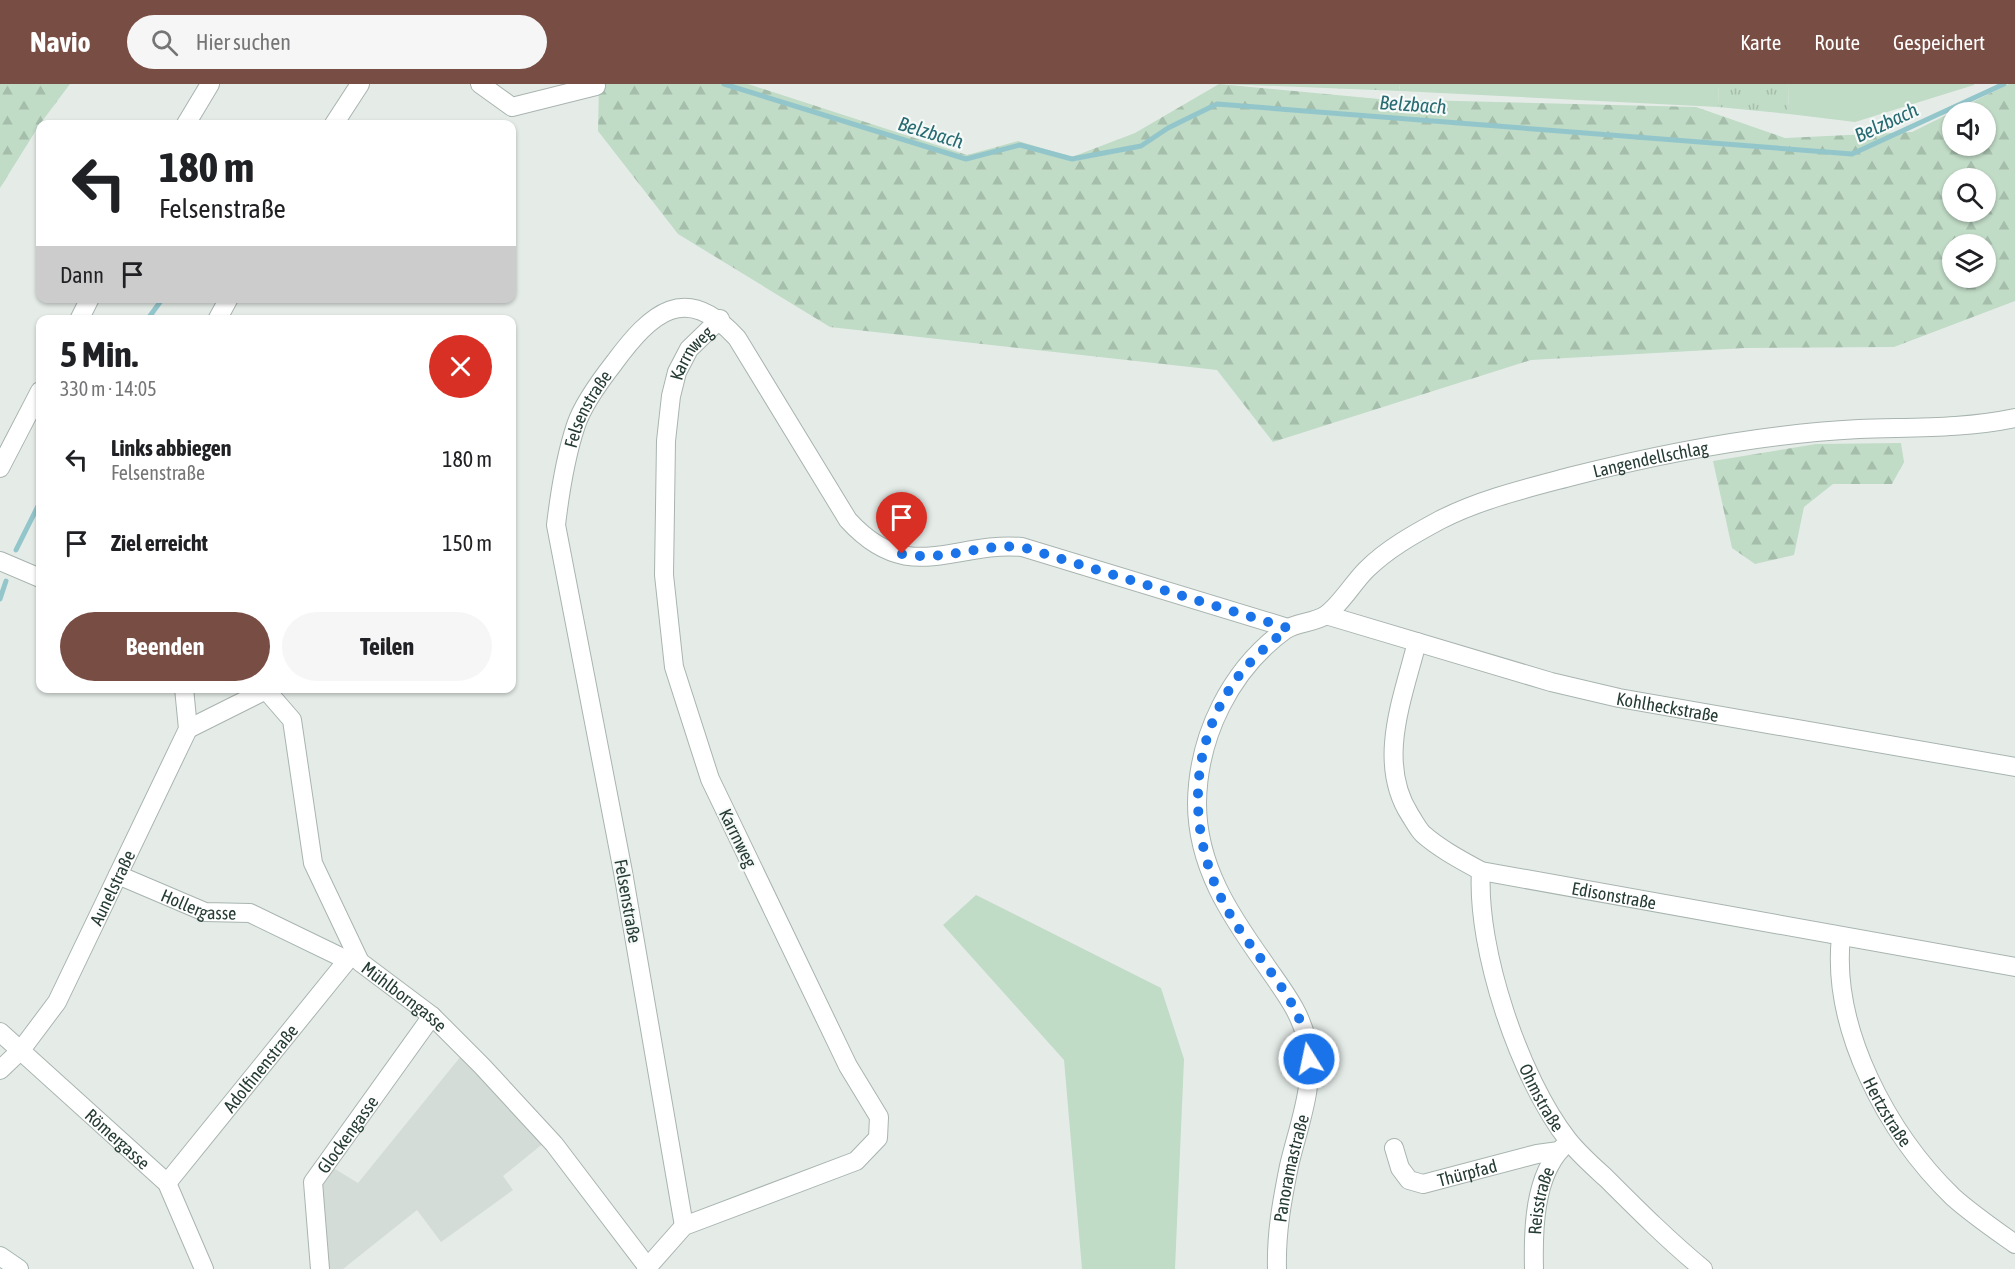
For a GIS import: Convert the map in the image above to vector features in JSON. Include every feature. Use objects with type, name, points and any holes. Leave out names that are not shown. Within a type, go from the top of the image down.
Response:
[{"type":"street","points":[[188,120],[210,84]]},
{"type":"street","points":[[337,120],[360,84]]},
{"type":"street","points":[[480,84],[512,107],[596,86]]},
{"type":"street","name":"Felsenstraße","points":[[684,1226],[623,872],[556,525],[562,473],[576,423],[602,380],[634,335],[658,314],[671,310],[704,310],[720,319]]},
{"type":"street","points":[[720,319],[737,338],[848,520],[860,533],[878,546],[925,558],[1004,545],[1022,547],[1288,628]]},
{"type":"street","name":"Karrnweg","points":[[684,1226],[856,1161],[878,1138],[879,1117],[848,1066],[710,779],[674,667],[664,575],[666,441],[671,396],[677,372],[689,349],[720,319]]},
{"type":"street","points":[[1,463],[36,398]]},
{"type":"street","name":"Langendellschlag","points":[[1326,615],[1368,567],[1403,540],[1443,518],[1488,500],[1541,484],[1625,462],[1717,444],[1838,431],[1939,428],[2015,418]]},
{"type":"street","points":[[0,561],[36,576]]},
{"type":"street","name":"Panoramastraße","points":[[1277,1269],[1276,1229],[1310,1074],[1308,1044],[1299,1016],[1234,921],[1214,885],[1201,845],[1197,804],[1200,763],[1212,724],[1221,705],[1231,687],[1256,655],[1288,628],[1326,615]]},
{"type":"street","name":"Kohlheckstraße","points":[[1326,615],[1551,682],[1619,698],[2015,767]]},
{"type":"street","name":"Edisonstraße","points":[[1417,642],[1395,730],[1392,766],[1401,802],[1421,832],[1450,855],[1481,872],[2015,967]]},
{"type":"street","points":[[184,693],[188,729]]},
{"type":"street","name":"Mühlborngasse","points":[[188,729],[258,693]]},
{"type":"street","name":"Mühlborngasse","points":[[269,693],[292,720],[313,862],[351,956],[432,1016],[482,1066],[554,1144],[648,1268]]},
{"type":"street","name":"Aunelstraße","points":[[0,1070],[21,1050],[57,1002],[188,729]]},
{"type":"street","name":"Ohmstraße","points":[[1481,872],[1479,900],[1483,930],[1508,1018],[1525,1063],[1564,1146],[1703,1269]]},
{"type":"street","name":"Hollergasse","points":[[118,875],[205,912],[250,913],[351,956]]},
{"type":"street","name":"Hertzstraße","points":[[1840,937],[1838,965],[1840,989],[1852,1032],[1870,1077],[1894,1125],[1920,1160],[1954,1197],[2015,1244]]},
{"type":"street","name":"Adolfinenstraße","points":[[167,1183],[351,956]]},
{"type":"street","name":"Glockengasse","points":[[320,1269],[313,1182],[432,1016]]},
{"type":"street","name":"Römergasse","points":[[0,1032],[167,1183],[204,1269]]},
{"type":"street","name":"Thürpfad","points":[[1394,1148],[1400,1168],[1409,1180],[1423,1184],[1564,1146]]},
{"type":"street","name":"Reisstraße","points":[[1534,1269],[1537,1212],[1543,1184],[1549,1167],[1564,1146]]},
{"type":"street","points":[[648,1268],[684,1226]]},
{"type":"street","points":[[0,1257],[20,1269]]},
{"type":"shaded area","points":[[461,1056],[545,1142],[503,1176],[513,1190],[441,1242],[417,1210],[343,1269],[322,1269],[317,1184],[330,1166],[358,1183]]},
{"type":"green space","points":[[0,84],[70,84],[43,120],[36,120],[36,130],[0,188]]},
{"type":"green space","points":[[599,84],[748,84],[967,155],[1018,141],[1072,157],[1135,133],[1219,84],[1379,99],[1696,107],[1785,138],[1912,132],[1942,117],[1942,156],[1996,156],[1996,102],[1973,102],[2009,84],[2015,84],[2015,301],[1894,347],[1745,348],[1531,360],[1273,442],[1217,370],[830,327],[678,234],[598,131]]},
{"type":"green space","points":[[1223,84],[1399,84],[1400,91]]},
{"type":"green space","points":[[1399,84],[1719,84],[1718,107],[1400,91]]},
{"type":"green space","points":[[1719,84],[1788,84],[1789,114],[1718,107]]},
{"type":"green space","points":[[1788,84],[1974,85],[1855,122],[1789,114]]},
{"type":"green space","points":[[1901,443],[1904,462],[1892,484],[1833,484],[1804,507],[1794,555],[1755,564],[1732,548],[1713,461],[1816,444]]},
{"type":"green space","points":[[976,895],[1161,988],[1184,1059],[1175,1269],[1082,1269],[1064,1060],[943,925]]},
{"type":"waterway","name":"Belzbach","points":[[724,84],[966,159],[1020,145],[1072,159],[1141,146],[1168,128],[1217,104],[1852,154],[2004,84]]},
{"type":"waterway","name":"Belzbach","points":[[151,315],[159,303]]},
{"type":"waterway","name":"Belzbach","points":[[16,550],[36,510]]},
{"type":"waterway","name":"Belzbach","points":[[0,599],[6,581]]},
{"type":"route","points":[[902,554],[925,558],[1004,545],[1022,547],[1288,628],[1256,655],[1231,687],[1221,705],[1212,724],[1200,763],[1197,804],[1201,845],[1214,885],[1234,921],[1299,1016],[1308,1044],[1309,1059]]}]
